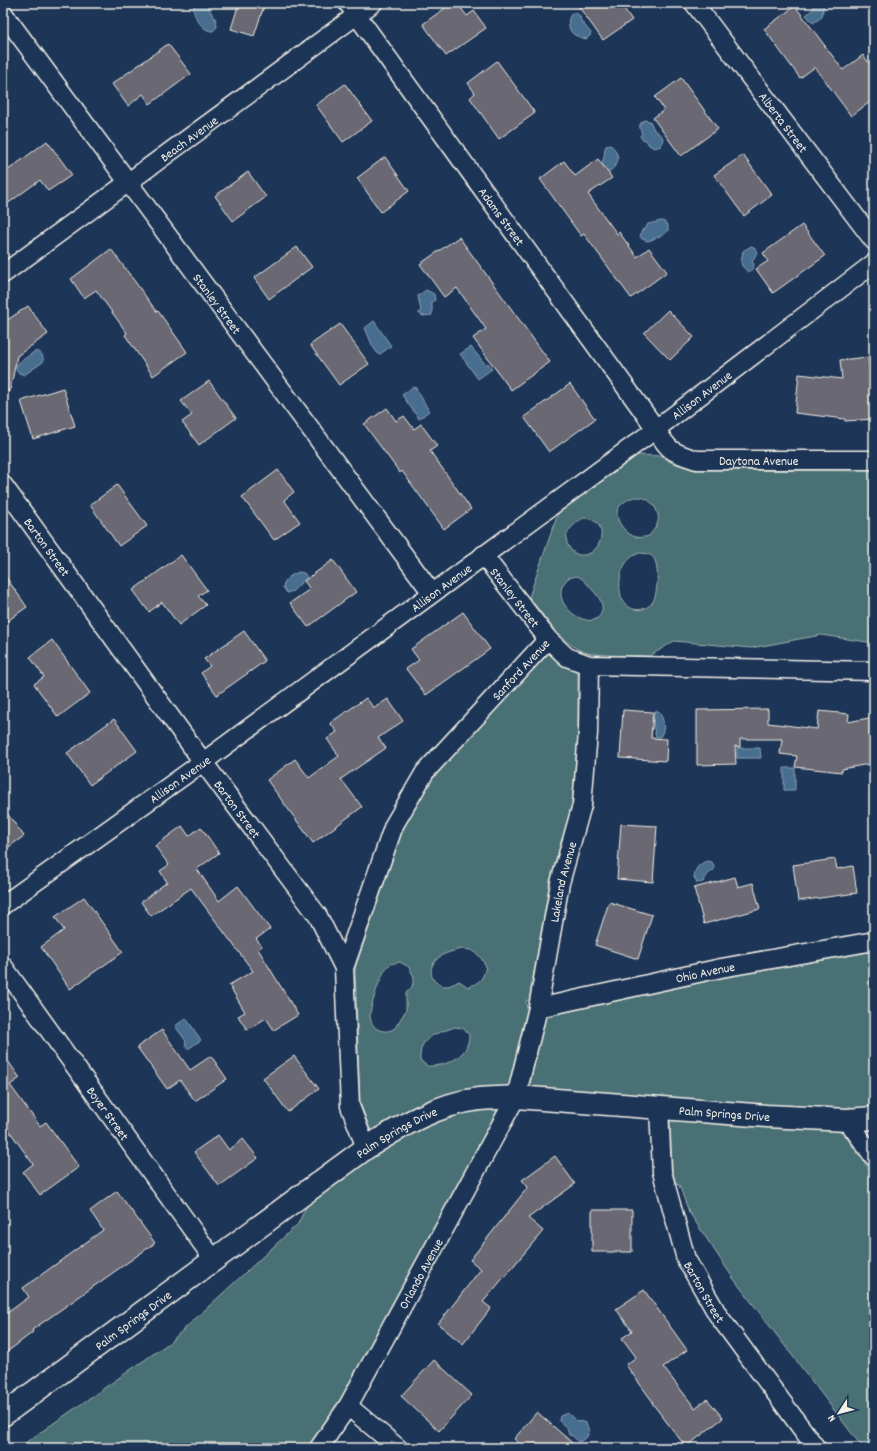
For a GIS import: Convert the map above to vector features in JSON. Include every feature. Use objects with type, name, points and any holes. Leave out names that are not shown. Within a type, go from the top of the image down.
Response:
[{"type":"street","name":"Beach Avenue","points":[[3,274],[128,182],[352,9],[373,3]]},
{"type":"street","name":"Alberta Street","points":[[694,3],[874,241]]},
{"type":"street","name":"Adams Street","points":[[352,9],[656,429]]},
{"type":"street","name":"Stanley Street","points":[[3,13],[432,593]]},
{"type":"street","name":"Allison Avenue","points":[[3,905],[203,762],[656,429],[874,263]]},
{"type":"street","name":"Daytona Avenue","points":[[656,429],[664,443],[674,452],[696,460],[874,460]]},
{"type":"street","name":"Barton Street","points":[[3,485],[203,762],[318,916],[344,968],[350,1106],[366,1148]]},
{"type":"street","name":"Stanley Street","points":[[483,556],[548,638]]},
{"type":"street","name":"Sanford Avenue","points":[[344,968],[394,825],[425,772],[548,638],[567,656],[589,665],[874,670]]},
{"type":"street","name":"Lakeland Avenue","points":[[516,1097],[538,1008],[560,883],[582,804],[588,733],[589,665]]},
{"type":"street","name":"Ohio Avenue","points":[[538,1008],[722,968],[874,941]]},
{"type":"street","name":"Boyer Street","points":[[3,966],[214,1260]]},
{"type":"street","name":"Palm Springs Drive","points":[[3,1415],[366,1148],[407,1123],[444,1107],[478,1100],[516,1097],[767,1116],[847,1120],[874,1118]]},
{"type":"street","name":"Orlando Avenue","points":[[319,1448],[348,1406],[516,1097]]},
{"type":"street","name":"Barton Street","points":[[659,1108],[662,1172],[686,1259],[718,1315],[816,1448]]},
{"type":"street","points":[[847,1120],[874,1157]]},
{"type":"street","points":[[348,1406],[398,1448]]},
{"type":"green space","points":[[637,455],[663,456],[670,462],[695,470],[874,471],[874,643],[821,635],[751,648],[674,641],[650,656],[599,655],[578,649],[568,643],[559,634],[529,597],[558,513]],"holes":[[[639,497],[647,499],[656,509],[658,522],[649,536],[636,537],[629,534],[621,525],[617,517],[618,508],[622,503],[631,498]],[[583,518],[592,520],[598,524],[601,530],[601,538],[594,550],[587,554],[579,555],[572,551],[566,538],[572,527]],[[640,553],[652,556],[655,559],[657,572],[657,587],[654,599],[652,603],[644,609],[639,610],[630,608],[626,605],[621,596],[620,589],[622,570],[629,559]],[[577,576],[580,577],[597,595],[602,606],[599,617],[593,620],[579,618],[566,607],[562,600],[561,590],[568,578]]]},
{"type":"green space","points":[[548,653],[562,666],[578,672],[578,734],[572,804],[550,881],[529,1000],[526,1001],[527,1009],[508,1088],[372,1133],[360,1103],[355,968],[403,829],[433,777]],"holes":[[[461,949],[470,950],[479,955],[486,966],[481,980],[468,987],[459,981],[447,986],[437,983],[431,972],[434,963],[442,955]],[[400,962],[409,967],[414,977],[412,987],[406,993],[406,1010],[395,1028],[383,1031],[379,1030],[373,1025],[370,1016],[376,990],[385,970],[392,964]],[[455,1027],[463,1028],[469,1035],[468,1043],[461,1055],[455,1059],[442,1065],[427,1066],[420,1060],[420,1052],[426,1041],[435,1034]]]},
{"type":"green space","points":[[874,951],[874,1109],[853,1110],[850,1106],[845,1110],[669,1099],[669,1097],[660,1098],[529,1088],[546,1016],[722,978]]},
{"type":"green space","points":[[499,1108],[340,1401],[313,1440],[305,1448],[18,1448],[169,1343],[298,1224],[311,1200],[377,1152],[414,1131],[434,1122],[454,1115]]},
{"type":"green space","points":[[670,1119],[841,1130],[874,1176],[874,1448],[863,1448],[733,1278],[689,1212],[679,1185],[676,1184],[672,1170]]},
{"type":"water","points":[[198,3],[206,4],[216,20],[217,27],[213,31],[209,31],[199,23],[193,11],[193,7]]},
{"type":"water","points":[[814,3],[824,3],[822,17],[813,23],[806,15],[813,9]]},
{"type":"water","points":[[572,13],[580,16],[581,21],[591,33],[586,39],[574,35],[570,29],[569,19]]},
{"type":"water","points":[[645,120],[650,121],[654,130],[662,136],[663,139],[661,146],[654,148],[640,136],[642,133],[640,124]]},
{"type":"water","points":[[609,145],[614,148],[618,161],[608,173],[601,163],[606,146]]},
{"type":"water","points":[[661,221],[668,225],[667,232],[648,241],[642,239],[640,236],[642,230],[645,229],[648,224]]},
{"type":"water","points":[[751,246],[754,247],[757,252],[752,262],[754,264],[753,267],[748,272],[742,266],[741,262],[743,251]]},
{"type":"water","points":[[426,290],[434,294],[435,300],[432,302],[432,315],[422,316],[419,314],[421,311],[418,296]]},
{"type":"water","points":[[374,321],[391,346],[379,355],[373,347],[365,328]]},
{"type":"water","points":[[471,347],[486,365],[488,363],[492,369],[478,379],[460,354]]},
{"type":"water","points":[[34,352],[42,354],[43,362],[24,375],[19,373],[16,369],[17,364]]},
{"type":"water","points":[[413,387],[416,388],[429,411],[419,419],[402,395]]},
{"type":"water","points":[[299,572],[304,573],[307,577],[293,591],[287,593],[283,587],[285,581]]},
{"type":"water","points":[[655,711],[658,711],[663,720],[664,727],[660,737],[656,737],[653,725]]},
{"type":"water","points":[[737,748],[760,748],[761,758],[737,758]]},
{"type":"water","points":[[784,768],[795,768],[795,790],[784,790]]},
{"type":"water","points":[[707,861],[712,862],[714,870],[708,874],[703,882],[697,883],[694,877],[695,871],[700,865]]},
{"type":"water","points":[[186,1018],[201,1040],[188,1049],[185,1045],[186,1041],[175,1026]]},
{"type":"water","points":[[567,1413],[575,1420],[586,1423],[589,1431],[587,1437],[581,1441],[578,1442],[573,1436],[569,1435],[567,1428],[559,1421],[560,1416]]},
{"type":"building","points":[[239,3],[265,3],[254,36],[231,29]]},
{"type":"building","points":[[452,3],[457,3],[467,16],[474,11],[486,28],[446,56],[423,24]]},
{"type":"building","points":[[576,3],[620,3],[632,20],[603,40]]},
{"type":"building","points":[[795,6],[843,70],[863,55],[874,70],[874,99],[851,116],[815,67],[800,78],[764,29]]},
{"type":"building","points":[[168,44],[191,74],[150,104],[143,94],[128,106],[112,84]]},
{"type":"building","points":[[497,61],[535,113],[499,139],[470,98],[475,93],[468,83]]},
{"type":"building","points":[[681,78],[718,129],[681,156],[653,118],[664,110],[655,97]]},
{"type":"building","points":[[345,84],[372,121],[343,142],[316,105]]},
{"type":"building","points":[[47,141],[72,175],[48,191],[40,180],[3,207],[3,174]]},
{"type":"building","points":[[743,155],[772,195],[744,216],[714,175]]},
{"type":"building","points":[[385,157],[409,191],[381,212],[357,178]]},
{"type":"building","points":[[598,159],[612,178],[588,194],[617,234],[619,232],[637,257],[649,248],[667,272],[631,298],[584,234],[581,236],[540,179],[564,161],[575,176]]},
{"type":"building","points":[[248,172],[266,197],[233,221],[215,196]]},
{"type":"building","points":[[802,225],[825,256],[773,293],[756,269],[768,261],[763,253]]},
{"type":"building","points":[[459,237],[550,362],[511,390],[473,338],[486,329],[457,288],[444,297],[420,264]]},
{"type":"building","points":[[297,247],[312,267],[269,299],[254,278]]},
{"type":"building","points":[[111,249],[187,352],[153,376],[125,335],[127,333],[96,290],[84,298],[71,279]]},
{"type":"building","points":[[28,306],[48,334],[17,356],[10,391],[3,390],[3,323]]},
{"type":"building","points":[[668,310],[694,337],[670,360],[644,333]]},
{"type":"building","points":[[340,324],[369,364],[339,385],[310,345]]},
{"type":"building","points":[[868,357],[870,373],[874,373],[874,419],[845,421],[845,419],[795,413],[799,374],[842,379],[840,360]]},
{"type":"building","points":[[209,381],[236,418],[199,445],[182,422],[192,415],[181,401]]},
{"type":"building","points":[[570,384],[595,419],[549,452],[524,417]]},
{"type":"building","points":[[63,388],[75,426],[33,439],[21,401]]},
{"type":"building","points":[[387,408],[396,421],[404,416],[414,429],[421,424],[437,446],[430,451],[471,509],[444,529],[402,471],[400,473],[364,424]]},
{"type":"building","points":[[278,470],[294,492],[284,500],[300,522],[274,540],[242,497]]},
{"type":"building","points":[[117,485],[147,526],[119,546],[90,505]]},
{"type":"building","points":[[181,555],[207,590],[198,596],[206,605],[179,625],[162,602],[149,612],[133,590]]},
{"type":"building","points":[[333,560],[356,592],[308,627],[290,603],[310,589],[304,581]]},
{"type":"building","points":[[3,573],[27,607],[3,624]]},
{"type":"building","points":[[463,612],[490,649],[426,695],[406,669],[419,660],[411,649]]},
{"type":"building","points":[[244,631],[265,661],[217,695],[201,673],[210,666],[204,659]]},
{"type":"building","points":[[52,640],[90,693],[58,717],[34,684],[44,677],[30,657]]},
{"type":"building","points":[[366,698],[374,708],[388,699],[403,721],[378,738],[386,748],[341,779],[362,807],[313,843],[267,780],[295,759],[309,778],[339,756],[327,739],[337,732],[330,723]]},
{"type":"building","points":[[768,709],[768,723],[817,729],[819,711],[849,714],[848,722],[874,717],[874,763],[842,769],[842,772],[795,767],[797,756],[780,754],[782,739],[740,739],[740,747],[735,746],[736,764],[697,765],[697,710]]},
{"type":"building","points":[[623,710],[653,712],[651,738],[667,739],[666,761],[620,758]]},
{"type":"building","points":[[114,719],[137,751],[90,785],[67,753]]},
{"type":"building","points":[[3,808],[24,836],[3,851]]},
{"type":"building","points":[[621,824],[657,826],[653,882],[617,879]]},
{"type":"building","points":[[182,826],[189,836],[201,827],[219,853],[197,869],[219,901],[238,886],[270,929],[256,939],[262,946],[258,949],[298,1015],[274,1030],[266,1018],[247,1030],[238,1016],[245,1012],[229,985],[253,971],[191,888],[151,916],[141,902],[167,882],[160,871],[169,865],[155,846]]},
{"type":"building","points":[[835,859],[837,869],[853,866],[857,893],[798,901],[793,865]]},
{"type":"building","points":[[735,877],[738,887],[753,883],[760,909],[704,924],[694,888]]},
{"type":"building","points":[[84,897],[123,952],[70,989],[41,947],[64,930],[55,917]]},
{"type":"building","points":[[609,902],[652,915],[638,959],[595,945]]},
{"type":"building","points":[[162,1030],[190,1070],[211,1056],[227,1079],[195,1101],[180,1080],[167,1089],[137,1047]]},
{"type":"building","points":[[3,1054],[20,1078],[10,1085],[40,1126],[46,1122],[79,1167],[40,1195],[23,1172],[33,1164],[3,1122]]},
{"type":"building","points":[[294,1056],[319,1089],[288,1112],[263,1078]]},
{"type":"building","points":[[218,1135],[229,1150],[243,1139],[258,1158],[219,1186],[194,1152]]},
{"type":"building","points":[[555,1156],[575,1184],[528,1218],[543,1231],[483,1302],[491,1308],[463,1344],[438,1324],[481,1269],[470,1260],[528,1187],[522,1180]]},
{"type":"building","points":[[117,1191],[155,1243],[32,1330],[33,1332],[3,1355],[3,1316],[29,1297],[23,1288],[103,1230],[90,1211]]},
{"type":"building","points":[[592,1210],[632,1210],[632,1252],[592,1252]]},
{"type":"building","points":[[644,1290],[687,1350],[663,1367],[695,1408],[707,1399],[723,1418],[686,1447],[652,1403],[653,1402],[626,1365],[636,1357],[622,1338],[632,1331],[616,1309]]},
{"type":"building","points":[[434,1360],[472,1395],[439,1431],[401,1396]]},
{"type":"building","points":[[537,1412],[578,1448],[524,1448],[514,1439]]}]
